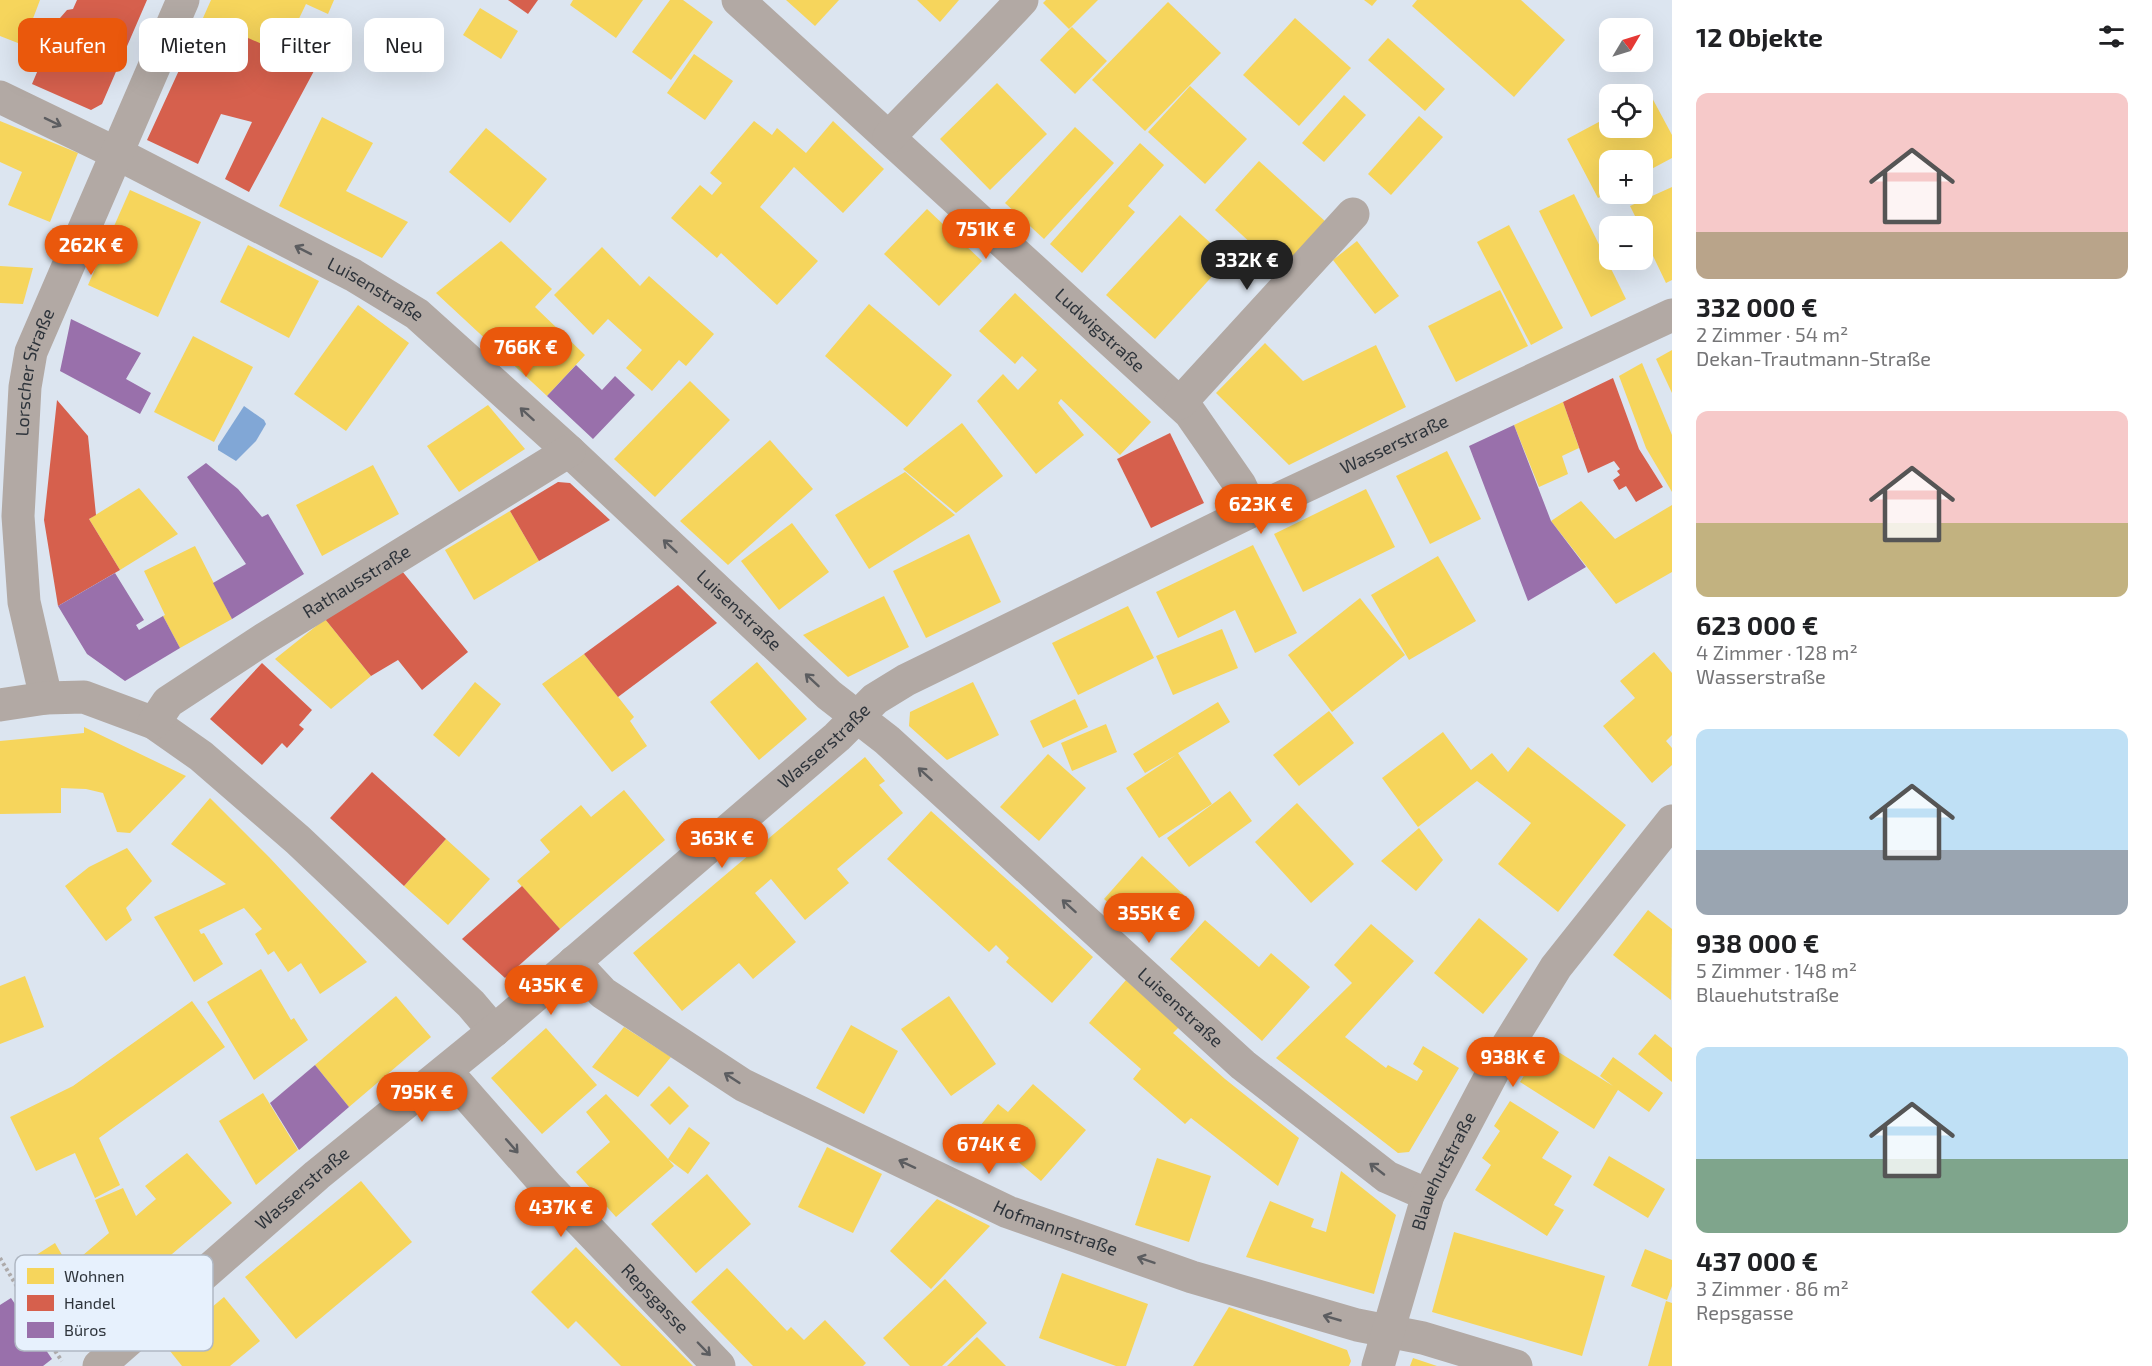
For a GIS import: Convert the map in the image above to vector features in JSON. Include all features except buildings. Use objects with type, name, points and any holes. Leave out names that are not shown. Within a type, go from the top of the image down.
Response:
[{"type":"street","name":"Lorscher Straße","points":[[46,698],[24,602],[18,516],[25,387],[31,352],[183,0]]},
{"type":"street","name":"Ludwigstraße","points":[[738,0],[1180,403],[1190,413],[1240,485],[1252,511]]},
{"type":"street","points":[[889,137],[944,79],[968,59],[1022,0]]},
{"type":"street","name":"Luisenstraße","points":[[0,97],[116,153],[353,275],[417,314],[569,452],[829,695],[887,740],[1244,1065],[1387,1177],[1428,1195]]},
{"type":"street","points":[[1180,403],[1353,214]]},
{"type":"street","name":"Wasserstraße","points":[[213,1266],[317,1175],[494,1031],[837,737],[875,699],[906,680],[1252,511],[1672,315]]},
{"type":"street","name":"Rathausstraße","points":[[154,723],[168,702],[264,639],[569,452]]},
{"type":"street","points":[[0,705],[46,698],[84,697],[154,723],[201,756],[298,840],[471,1004],[494,1031]]},
{"type":"street","name":"Blauehutstraße","points":[[1378,1366],[1428,1195],[1503,1053],[1556,967],[1672,821]]},
{"type":"street","name":"Hofmannstraße","points":[[574,962],[603,993],[744,1085],[1008,1212],[1192,1277],[1358,1325],[1423,1338],[1516,1366]]},
{"type":"street","name":"Repsgasse","points":[[446,1071],[547,1186],[719,1366]]},
{"type":"street","name":"Wasserstraße","points":[[99,1366],[116,1351]]},
{"type":"path","points":[[0,1258],[15,1283]]},
{"type":"path","points":[[55,1351],[67,1366]]},
{"type":"water","points":[[244,406],[264,420],[266,424],[256,441],[236,461],[218,450],[218,446]]}]
